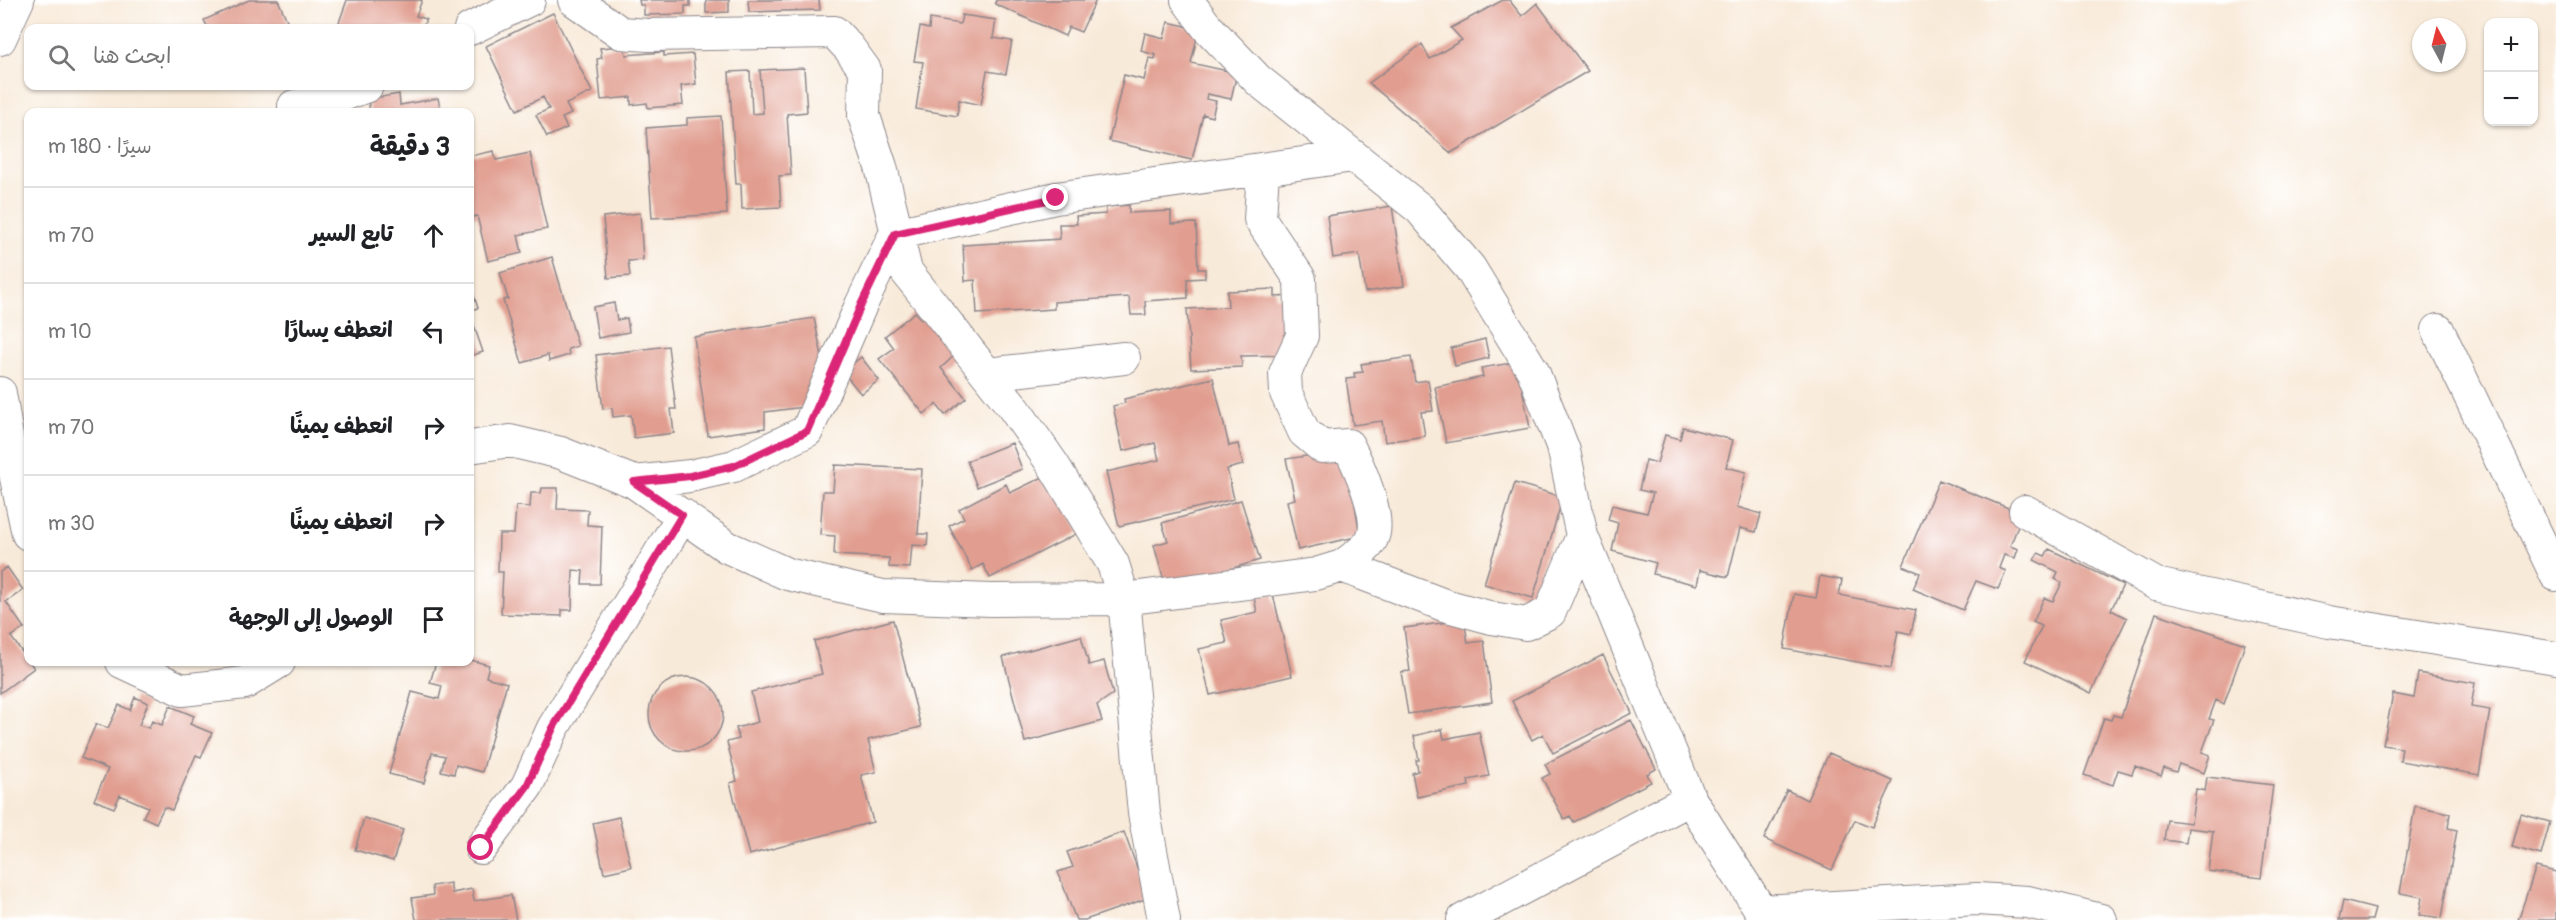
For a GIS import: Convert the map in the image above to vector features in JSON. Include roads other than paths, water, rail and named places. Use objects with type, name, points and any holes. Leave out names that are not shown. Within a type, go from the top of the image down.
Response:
[{"type":"street","points":[[0,39],[18,0]]},
{"type":"street","points":[[474,27],[529,0]]},
{"type":"street","points":[[574,0],[621,33],[658,35],[834,32],[865,70],[864,117],[881,167],[895,234],[906,271],[989,374],[1054,466],[1113,564],[1124,599],[1144,813],[1164,920]]},
{"type":"street","points":[[1187,0],[1207,27],[1258,80],[1420,209],[1470,268],[1533,371],[1564,451],[1582,536],[1690,799],[1764,915],[1977,899],[2028,902],[2101,920]]},
{"type":"street","points":[[294,106],[356,90]]},
{"type":"street","points":[[895,234],[1056,198],[1353,156]]},
{"type":"street","points":[[474,446],[510,441],[561,453],[634,482],[727,547],[787,574],[883,596],[991,600],[1124,599],[1316,574],[1342,566],[1360,552],[1373,536],[1373,507],[1348,445],[1323,447],[1304,432],[1286,393],[1285,373],[1302,336],[1300,279],[1260,219],[1263,170]]},
{"type":"street","points":[[634,482],[690,476],[734,466],[807,431],[861,305],[895,234]]},
{"type":"street","points":[[2438,330],[2556,575]]},
{"type":"street","points":[[989,374],[1124,358]]},
{"type":"street","points":[[0,393],[24,515]]},
{"type":"street","points":[[2025,511],[2156,584],[2329,622],[2556,658]]},
{"type":"street","points":[[481,848],[527,786],[553,728],[682,515]]},
{"type":"street","points":[[1342,566],[1444,605],[1492,618],[1526,624],[1550,612],[1582,536]]},
{"type":"street","points":[[131,666],[183,690],[245,682],[272,666]]},
{"type":"street","points":[[1463,920],[1690,799]]}]
